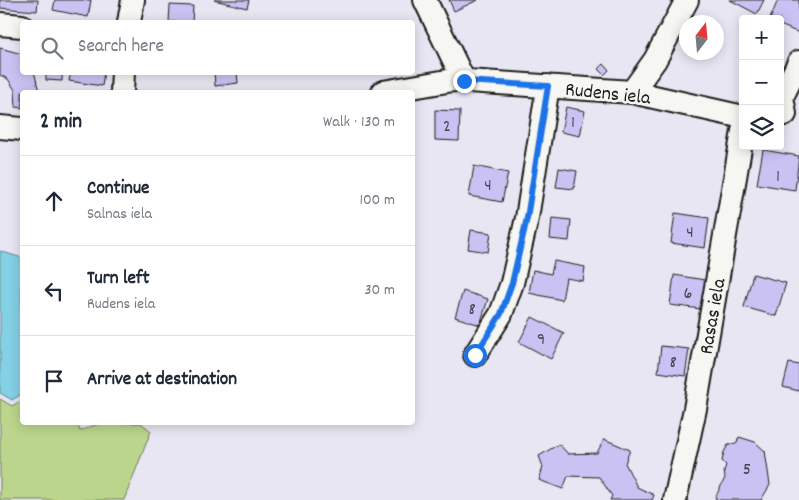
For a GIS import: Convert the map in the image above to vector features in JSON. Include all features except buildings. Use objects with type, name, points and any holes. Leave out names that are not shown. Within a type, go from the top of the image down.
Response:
[{"type":"street","points":[[129,20],[133,0]]},
{"type":"street","points":[[425,0],[464,81]]},
{"type":"street","points":[[632,92],[655,60],[687,0]]},
{"type":"street","points":[[0,24],[20,26]]},
{"type":"street","points":[[788,116],[782,97],[799,62]]},
{"type":"street","points":[[122,90],[123,75]]},
{"type":"street","name":"Rudens iela","points":[[395,90],[453,80],[632,92],[739,116]]},
{"type":"street","points":[[475,355],[501,314],[512,283],[527,218],[548,86]]},
{"type":"street","points":[[0,127],[20,129]]},
{"type":"street","name":"Rasas iela","points":[[675,500],[695,409],[740,150]]},
{"type":"green space","points":[[0,399],[12,406],[20,401],[20,425],[78,425],[80,431],[95,425],[144,425],[151,431],[124,500],[0,500]]},
{"type":"water","points":[[0,251],[20,257],[20,395],[12,400],[0,393]]},
{"type":"route","points":[[464,81],[548,86],[527,218],[512,283],[501,314],[475,355]]}]
